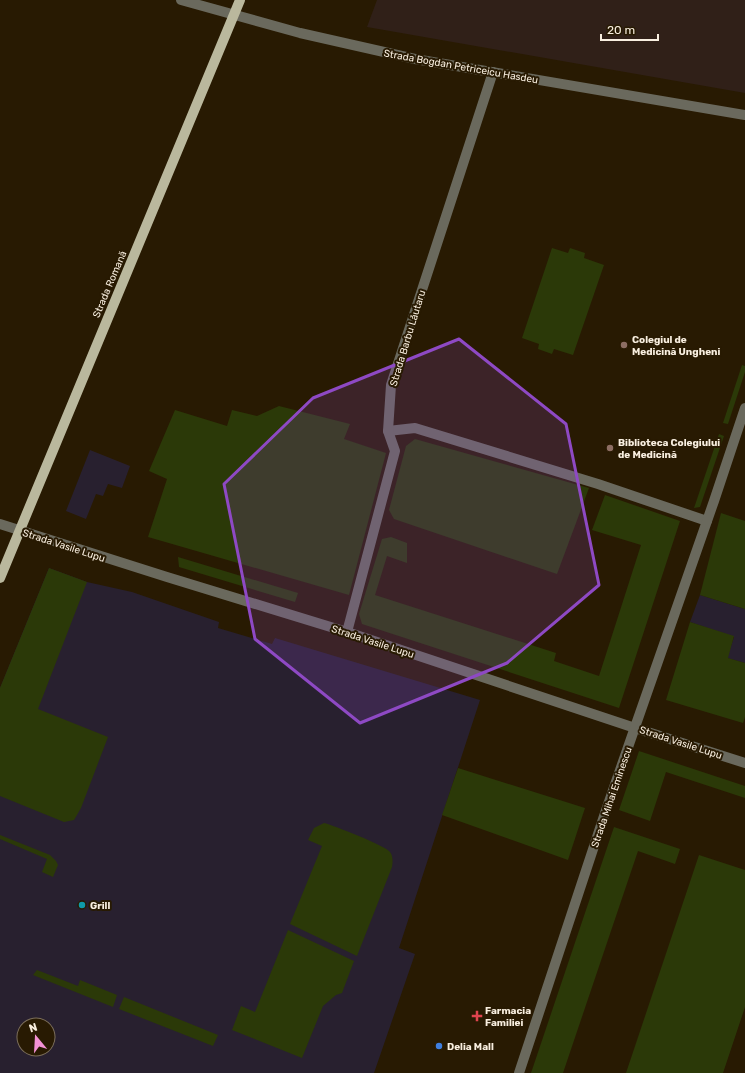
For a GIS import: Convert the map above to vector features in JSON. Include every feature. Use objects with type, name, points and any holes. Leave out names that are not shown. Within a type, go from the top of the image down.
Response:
[{"type":"main road","name":"Strada Romană","points":[[0,578],[240,0]]},
{"type":"street","name":"Strada Bogdan Petriceicu Hasdeu","points":[[181,0],[300,33],[415,59],[745,116]]},
{"type":"street","name":"Strada Barbu Lăutaru","points":[[348,632],[395,451],[388,431],[391,385],[493,72]]},
{"type":"street","name":"Strada Mihai Eminescu","points":[[520,1073],[604,816],[745,408]]},
{"type":"street","points":[[388,431],[415,428],[598,484],[707,521]]},
{"type":"street","name":"Strada Vasile Lupu","points":[[0,524],[348,632],[635,728],[745,763]]},
{"type":"highlighted area","points":[[459,339],[566,424],[599,585],[507,663],[360,723],[255,639],[224,484],[313,398]]},
{"type":"shaded area","points":[[377,0],[745,0],[745,93],[367,27]]},
{"type":"shaded area","points":[[90,450],[130,466],[122,488],[108,484],[103,496],[96,494],[86,519],[66,511]]},
{"type":"shaded area","points":[[49,568],[87,582],[132,592],[219,622],[218,628],[272,644],[275,638],[480,700],[399,948],[415,954],[374,1073],[0,1073],[0,688]]},
{"type":"shaded area","points":[[700,595],[745,609],[745,663],[727,658],[734,637],[690,622]]},
{"type":"green space","points":[[552,248],[568,253],[570,248],[585,253],[584,258],[604,265],[573,355],[554,349],[552,354],[538,349],[539,344],[522,338]]},
{"type":"green space","points":[[742,365],[745,366],[745,372],[728,424],[723,423]]},
{"type":"green space","points":[[279,406],[350,424],[344,439],[386,453],[349,595],[148,537],[167,479],[149,471],[175,410],[227,426],[232,410],[257,416]]},
{"type":"green space","points":[[719,434],[724,436],[700,507],[694,508]]},
{"type":"green space","points":[[415,439],[589,488],[557,574],[394,519],[389,510],[406,446]]},
{"type":"green space","points":[[605,495],[680,521],[619,708],[362,624],[359,614],[382,539],[391,537],[407,543],[407,563],[387,556],[375,595],[556,653],[554,661],[599,676],[641,545],[592,530]]},
{"type":"green space","points":[[721,513],[745,521],[745,609],[700,595]]},
{"type":"green space","points":[[178,557],[298,593],[295,602],[179,567]]},
{"type":"green space","points":[[49,568],[87,582],[38,709],[108,737],[81,808],[74,820],[64,822],[0,796],[0,688]]},
{"type":"green space","points":[[690,622],[734,636],[728,658],[745,663],[745,717],[743,723],[666,700]]},
{"type":"green space","points":[[639,751],[745,786],[745,798],[666,772],[650,821],[619,810]]},
{"type":"green space","points":[[458,768],[585,808],[568,860],[442,815]]},
{"type":"green space","points":[[324,823],[348,831],[379,845],[390,852],[393,861],[357,956],[290,924],[322,846],[308,840],[314,828]]},
{"type":"green space","points":[[614,827],[680,849],[675,864],[638,851],[563,1073],[531,1073]]},
{"type":"green space","points":[[0,835],[50,855],[58,865],[53,877],[42,872],[47,859],[0,839]]},
{"type":"green space","points":[[699,855],[745,870],[745,1007],[723,1073],[626,1073]]},
{"type":"green space","points":[[288,930],[354,961],[342,993],[336,995],[323,1006],[302,1058],[232,1030],[241,1006],[255,1012]]},
{"type":"green space","points":[[37,970],[78,986],[80,980],[117,995],[113,1007],[33,975]]},
{"type":"green space","points":[[124,997],[218,1035],[213,1046],[119,1009]]},
{"type":"place","name":"Colegiul de Medicină Ungheni","points":[[624,345]]},
{"type":"place","name":"Biblioteca Colegiului de Medicină","points":[[610,448]]},
{"type":"place","name":"Grill","points":[[82,905]]},
{"type":"place","name":"Farmacia Familiei","points":[[477,1016]]},
{"type":"place","name":"Delia Mall","points":[[439,1046]]}]
